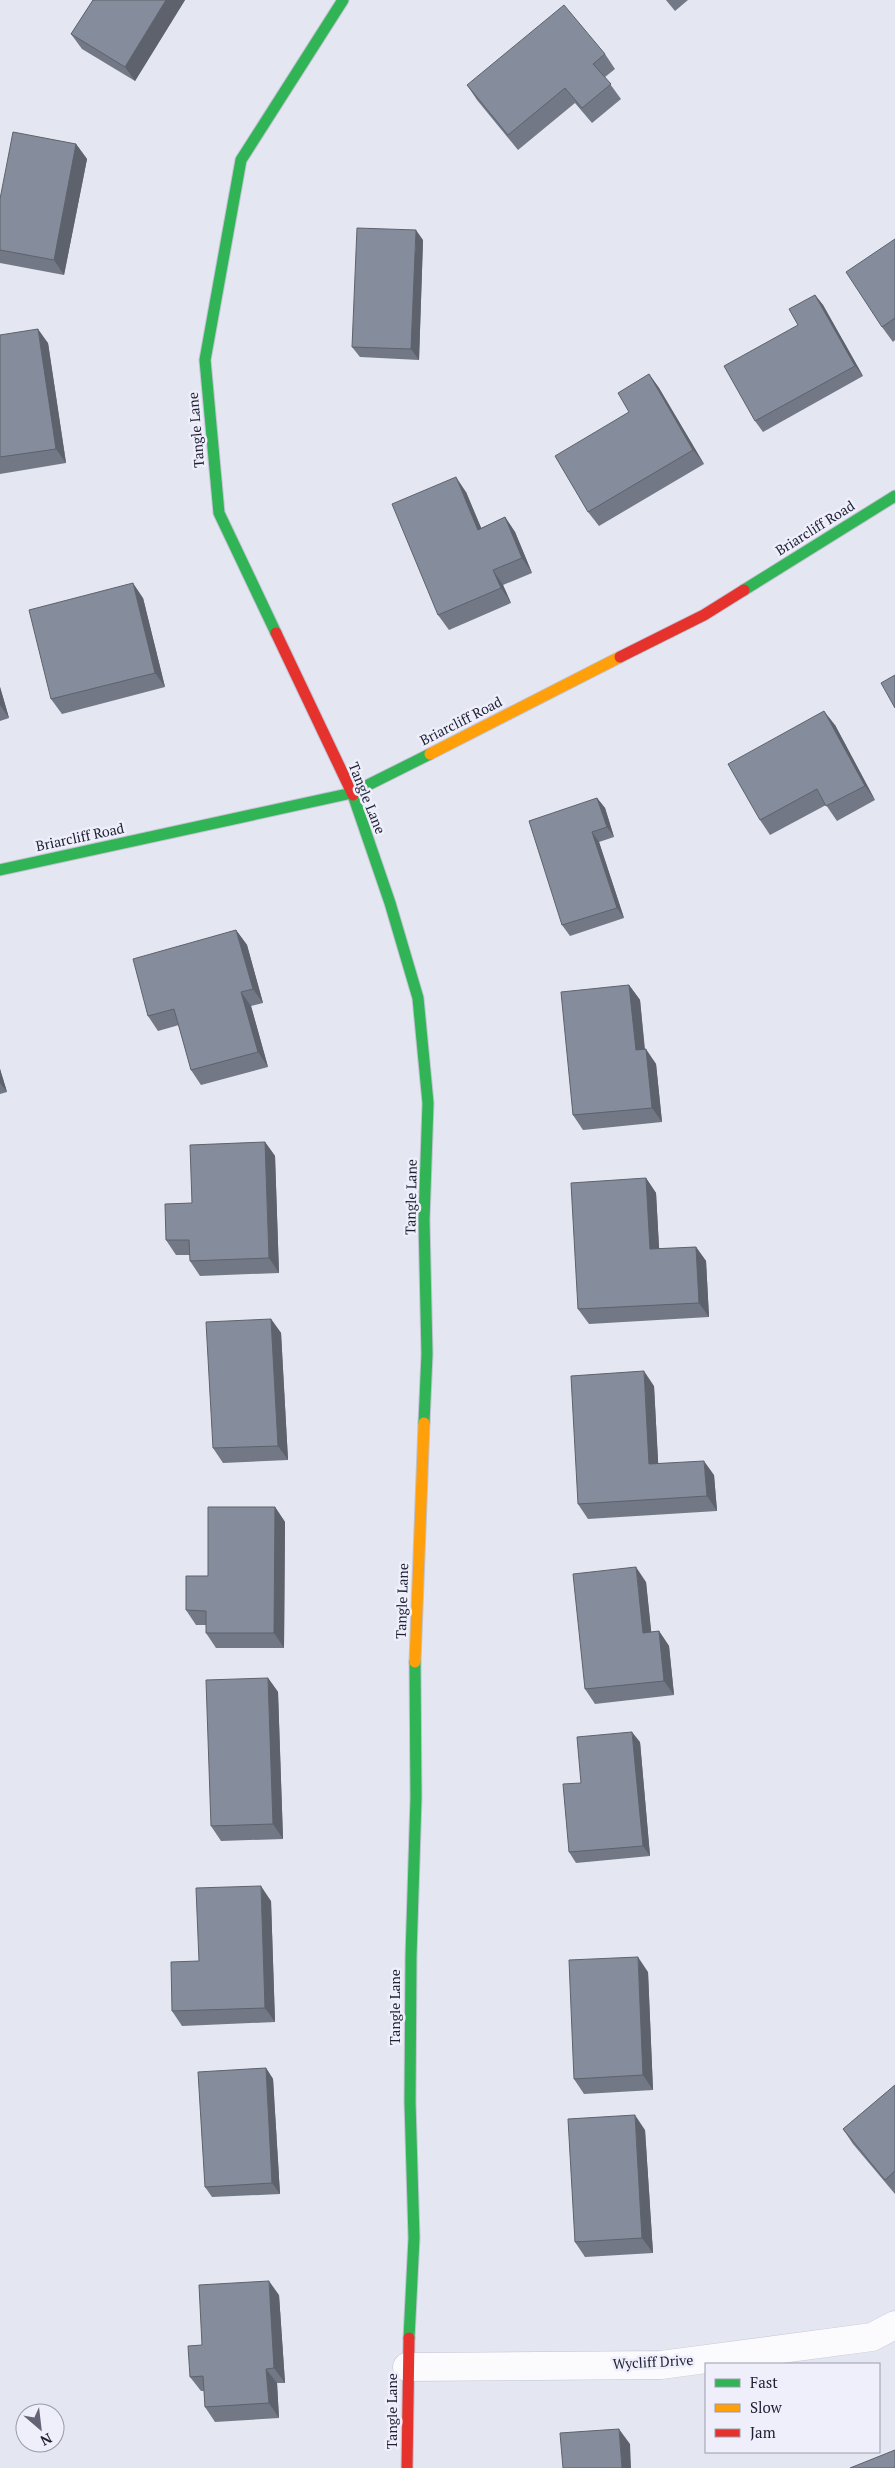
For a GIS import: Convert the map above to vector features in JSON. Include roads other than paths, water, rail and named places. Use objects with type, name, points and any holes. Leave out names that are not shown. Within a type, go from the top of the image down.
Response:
[{"type":"street","name":"Tangle Lane","points":[[343,0],[241,160],[205,360],[219,513],[352,793],[390,904],[418,998],[428,1103],[424,1220],[427,1354],[415,1638],[416,1798],[411,1956],[410,2073],[414,2238],[407,2367],[407,2468]]},
{"type":"street","name":"Briarcliff Road","points":[[0,870],[352,793],[704,615],[895,496]]},
{"type":"street","name":"Wycliff Drive","points":[[407,2367],[661,2364],[872,2337],[895,2325]]}]
